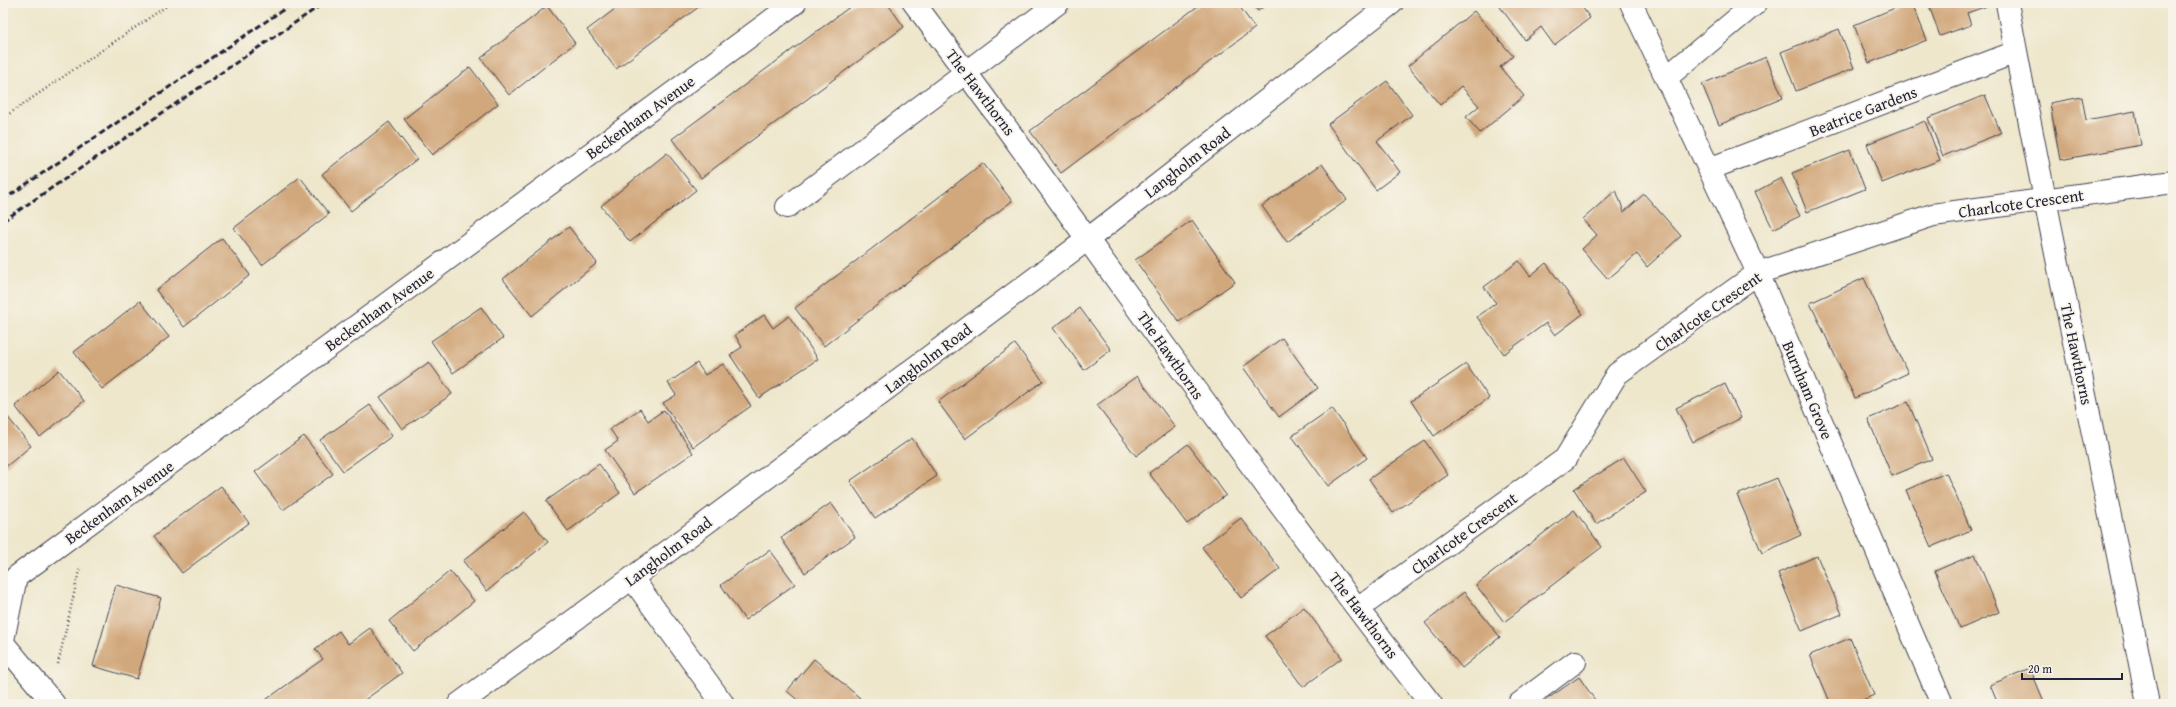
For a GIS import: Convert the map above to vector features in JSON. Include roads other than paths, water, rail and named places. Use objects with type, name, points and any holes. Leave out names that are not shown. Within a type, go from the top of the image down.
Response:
[{"type":"street","name":"Beckenham Avenue","points":[[52,702],[3,642],[16,577],[794,3]]},
{"type":"street","name":"The Hawthorns","points":[[914,3],[1088,238],[1229,436],[1431,704]]},
{"type":"street","points":[[787,207],[965,71],[1058,3]]},
{"type":"street","name":"Langholm Road","points":[[458,704],[632,578],[1088,238],[1392,3]]},
{"type":"street","name":"Burnham Grove","points":[[1631,3],[1758,273],[1942,704]]},
{"type":"street","points":[[1666,78],[1756,3]]},
{"type":"street","name":"The Hawthorns","points":[[2007,3],[2044,200],[2112,522],[2148,704]]},
{"type":"street","name":"Beatrice Gardens","points":[[1709,169],[2016,52]]},
{"type":"street","name":"Charlcote Crescent","points":[[1359,608],[1565,459],[1617,374],[1758,273],[1933,215],[2173,182]]},
{"type":"street","points":[[632,578],[723,704]]},
{"type":"street","points":[[1519,704],[1575,662]]},
{"type":"railway","points":[[3,200],[293,3]]},
{"type":"railway","points":[[3,221],[324,3]]}]
